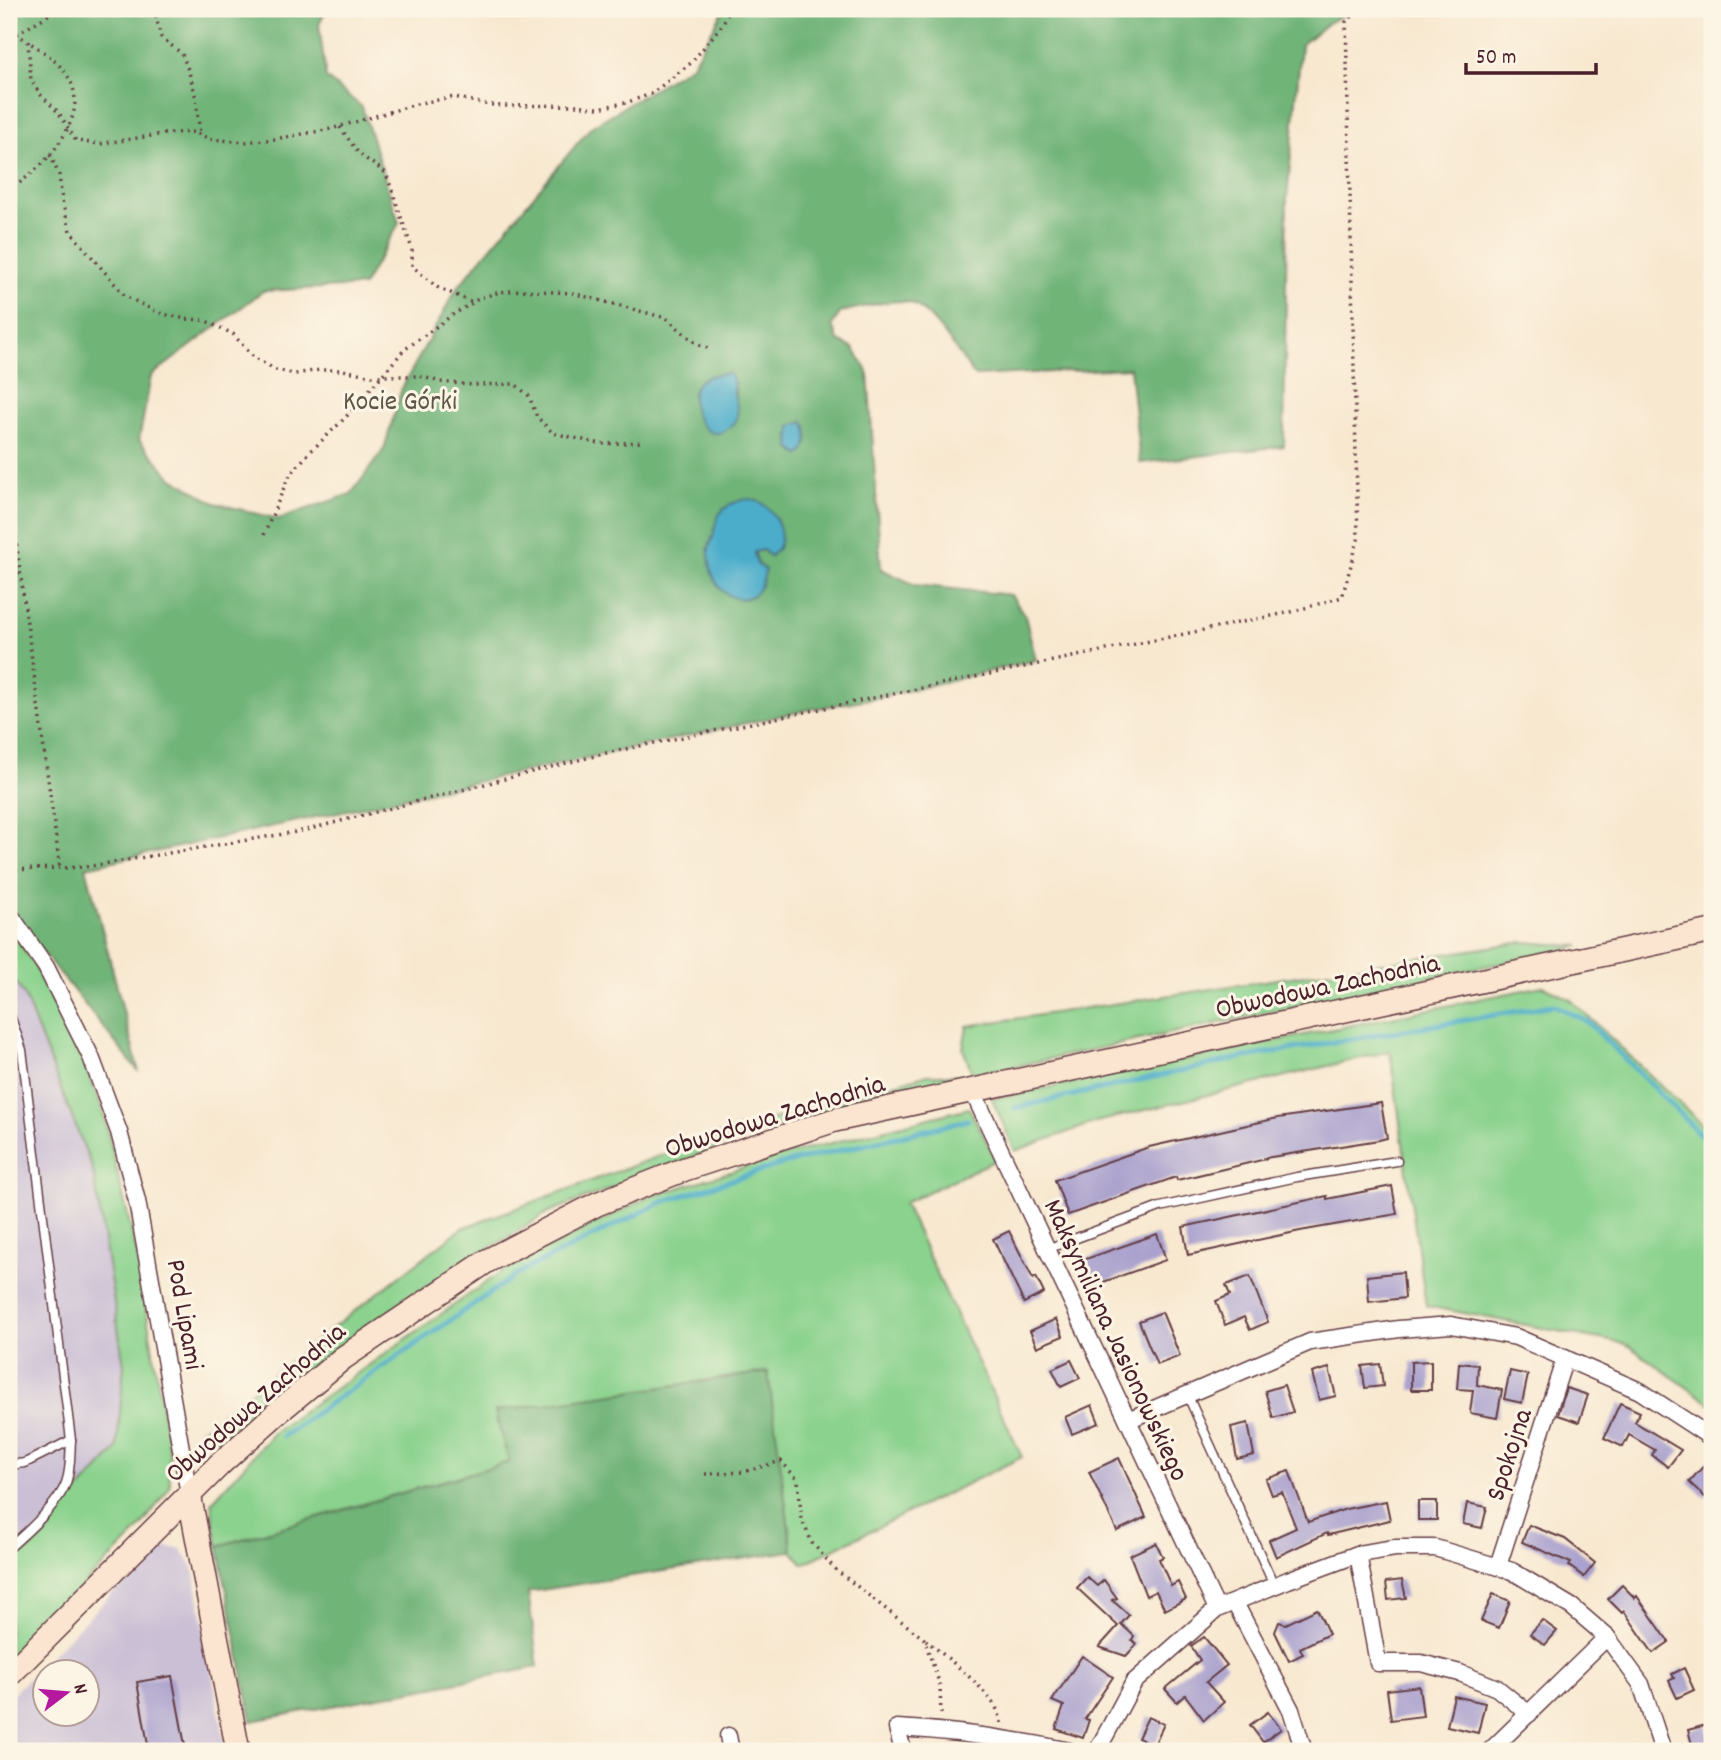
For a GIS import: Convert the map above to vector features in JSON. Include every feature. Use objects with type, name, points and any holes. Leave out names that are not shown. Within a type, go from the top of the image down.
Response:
[{"type":"main road","name":"Obwodowa Zachodnia","points":[[9,1675],[189,1494],[277,1413],[343,1359],[487,1261],[584,1211],[685,1169],[835,1120],[1712,931]]},
{"type":"main road","name":"Pod Lipami","points":[[189,1494],[238,1751]]},
{"type":"street","name":"Pod Lipami","points":[[9,913],[46,967],[86,1046],[119,1132],[137,1201],[189,1494]]},
{"type":"street","name":"Maksymiliana Jasionowskiego","points":[[972,1090],[1217,1609]]},
{"type":"street","points":[[1128,1420],[1310,1342],[1399,1329],[1451,1325],[1516,1337],[1565,1358],[1640,1391],[1712,1438]]},
{"type":"street","name":"Spokojna","points":[[1498,1566],[1565,1358]]},
{"type":"street","points":[[1097,1751],[1134,1682],[1217,1609],[1358,1554],[1395,1548],[1435,1548],[1512,1570],[1572,1607],[1607,1637],[1641,1684],[1663,1751]]},
{"type":"street","points":[[1358,1554],[1378,1663],[1422,1663],[1460,1673],[1497,1688],[1529,1714]]},
{"type":"street","points":[[1235,1602],[1292,1710],[1304,1751]]},
{"type":"street","points":[[1490,1751],[1607,1637]]},
{"type":"street","points":[[903,1751],[897,1728],[941,1730],[1070,1751]]},
{"type":"lane","points":[[9,1012],[22,1050],[71,1440],[66,1484],[52,1504],[9,1549]]},
{"type":"lane","points":[[1047,1249],[1160,1207],[1297,1177],[1397,1161]]},
{"type":"lane","points":[[1187,1394],[1274,1586]]},
{"type":"lane","points":[[9,1465],[25,1463],[71,1440]]},
{"type":"path","points":[[9,34],[17,34],[58,9]]},
{"type":"path","points":[[153,9],[161,37],[182,54],[189,72],[196,98],[200,135]]},
{"type":"path","points":[[28,42],[31,80],[76,141],[99,144],[194,132],[210,139],[245,142],[340,127],[420,103],[455,97],[501,106],[563,105],[597,108],[625,103],[651,94],[691,63],[722,25],[730,9]]},
{"type":"path","points":[[9,870],[85,867],[302,831],[606,753],[1291,612],[1342,597],[1358,540],[1346,22],[1360,9]]},
{"type":"path","points":[[9,192],[50,155],[68,128],[75,110],[73,86],[68,73],[43,51],[17,34]]},
{"type":"path","points":[[340,127],[359,154],[386,173],[412,249],[412,266],[437,287],[474,303]]},
{"type":"path","points":[[50,155],[59,175],[70,231],[125,296],[159,313],[204,320],[233,334],[253,357],[276,370],[295,374],[343,370],[420,376],[440,382],[473,385],[515,384],[528,396],[537,416],[553,433],[601,444],[644,442]]},
{"type":"path","points":[[264,535],[288,478],[404,350],[474,303],[500,292],[521,290],[572,293],[666,318],[697,344],[711,349]]},
{"type":"path","points":[[9,489],[60,868]]},
{"type":"path","points":[[705,1474],[743,1472],[780,1461],[798,1480],[802,1520],[812,1543],[835,1569],[924,1639],[986,1693],[1000,1716],[1001,1738]]},
{"type":"path","points":[[924,1639],[940,1685],[941,1730]]},
{"type":"shaded area","points":[[9,972],[24,995],[93,1170],[124,1365],[117,1449],[9,1575]]},
{"type":"shaded area","points":[[165,1547],[181,1549],[193,1567],[226,1751],[9,1751],[9,1698],[32,1675],[32,1728],[102,1728],[102,1658],[48,1658],[146,1559]]},
{"type":"green space","name":"Kocie Górki","points":[[12,9],[327,9],[319,24],[326,78],[362,107],[399,223],[363,286],[263,291],[151,376],[139,440],[171,477],[215,503],[278,519],[351,494],[384,449],[402,388],[457,288],[591,127],[692,65],[724,9],[1356,9],[1329,22],[1301,45],[1287,199],[1284,446],[1140,463],[1130,368],[975,376],[937,325],[911,303],[886,302],[841,312],[832,325],[838,341],[853,348],[868,372],[881,569],[915,585],[1011,595],[1025,616],[1036,660],[886,696],[812,709],[86,867],[139,1072],[9,910],[9,36],[14,31]],"holes":[[[702,380],[735,384],[735,397],[695,412],[694,391]],[[804,422],[807,427],[807,442],[790,448],[791,426]],[[741,500],[758,500],[770,556],[763,550],[754,552],[759,566],[708,549],[714,534]]]},
{"type":"green space","points":[[9,927],[34,965],[75,1043],[101,1105],[137,1254],[169,1450],[170,1487],[137,1532],[9,1659],[9,1566],[117,1449],[124,1365],[93,1170],[24,995],[9,972]]},
{"type":"green space","points":[[1523,942],[1580,946],[974,1075],[934,1089],[770,1128],[549,1212],[415,1294],[218,1440],[201,1430],[462,1228],[717,1135],[925,1075],[973,1075],[963,1049],[967,1026]]},
{"type":"green space","points":[[1543,986],[1570,999],[1712,1134],[1712,1405],[1626,1344],[1426,1306],[1390,1051],[1096,1122],[1015,1151],[992,1099]]},
{"type":"green space","points":[[969,1108],[996,1160],[904,1203],[1022,1457],[803,1564],[792,1551],[767,1372],[495,1412],[509,1462],[218,1546],[211,1503],[274,1432],[508,1267],[649,1197],[788,1154]]},
{"type":"green space","points":[[768,1372],[792,1551],[528,1592],[538,1667],[252,1721],[218,1546],[509,1462],[495,1411]]},
{"type":"water","points":[[728,373],[733,381],[737,417],[730,427],[715,433],[698,420],[693,405],[694,390],[703,379]]},
{"type":"water","points":[[804,422],[808,433],[807,442],[803,453],[799,455],[790,448],[791,426]]},
{"type":"water","points":[[750,499],[758,501],[773,514],[778,523],[780,541],[770,556],[763,550],[754,552],[757,564],[765,570],[762,584],[756,593],[747,598],[738,598],[721,589],[714,578],[709,550],[716,520],[724,509]]},
{"type":"building","points":[[1381,1103],[1387,1138],[1265,1158],[1177,1180],[1176,1177],[1068,1215],[1055,1180],[1149,1147],[1278,1118]]},
{"type":"building","points":[[1392,1186],[1397,1214],[1188,1255],[1183,1227],[1327,1196],[1327,1199]]},
{"type":"building","points":[[1009,1231],[1033,1279],[1036,1277],[1044,1293],[1024,1303],[993,1239]]},
{"type":"building","points":[[1157,1234],[1166,1260],[1089,1287],[1080,1261]]},
{"type":"building","points":[[1403,1272],[1405,1298],[1369,1302],[1367,1276]]},
{"type":"building","points":[[1250,1276],[1268,1322],[1250,1330],[1244,1317],[1225,1325],[1216,1301],[1230,1295],[1226,1285]]},
{"type":"building","points":[[1162,1312],[1180,1356],[1157,1365],[1139,1321]]},
{"type":"building","points":[[1056,1319],[1063,1336],[1037,1347],[1030,1331]]},
{"type":"building","points":[[1071,1360],[1080,1378],[1061,1387],[1052,1369]]},
{"type":"building","points":[[1431,1361],[1431,1390],[1411,1390],[1411,1362]]},
{"type":"building","points":[[1459,1363],[1478,1365],[1477,1385],[1502,1390],[1497,1418],[1470,1413],[1473,1390],[1457,1389]]},
{"type":"building","points":[[1380,1364],[1383,1386],[1365,1388],[1362,1366]]},
{"type":"building","points":[[1329,1368],[1336,1396],[1319,1400],[1312,1373]]},
{"type":"building","points":[[1510,1371],[1528,1375],[1522,1403],[1504,1399]]},
{"type":"building","points":[[1284,1385],[1293,1412],[1273,1418],[1265,1391]]},
{"type":"building","points":[[1566,1388],[1588,1395],[1579,1422],[1558,1415]]},
{"type":"building","points":[[1620,1403],[1640,1412],[1635,1422],[1681,1450],[1668,1467],[1652,1455],[1655,1450],[1629,1435],[1623,1447],[1604,1438]]},
{"type":"building","points":[[1092,1405],[1099,1423],[1072,1434],[1065,1417]]},
{"type":"building","points":[[1248,1423],[1254,1455],[1237,1459],[1231,1427]]},
{"type":"building","points":[[1712,1457],[1712,1489],[1705,1497],[1689,1482]]},
{"type":"building","points":[[1119,1458],[1146,1517],[1117,1531],[1089,1472]]},
{"type":"building","points":[[1289,1471],[1308,1522],[1346,1509],[1386,1501],[1390,1520],[1328,1535],[1327,1533],[1276,1557],[1269,1540],[1296,1528],[1282,1492],[1272,1495],[1266,1479]]},
{"type":"building","points":[[1418,1501],[1437,1501],[1437,1520],[1418,1520]]},
{"type":"building","points":[[1467,1503],[1487,1507],[1482,1528],[1463,1524]]},
{"type":"building","points":[[1529,1525],[1565,1539],[1595,1563],[1584,1577],[1569,1566],[1571,1563],[1522,1542]]},
{"type":"building","points":[[1156,1543],[1163,1557],[1159,1559],[1171,1586],[1178,1582],[1186,1599],[1165,1610],[1156,1591],[1146,1596],[1130,1555]]},
{"type":"building","points":[[1087,1577],[1097,1586],[1104,1580],[1117,1598],[1112,1600],[1129,1615],[1121,1624],[1134,1636],[1132,1640],[1137,1644],[1126,1656],[1099,1647],[1118,1626],[1077,1588]]},
{"type":"building","points":[[1402,1580],[1406,1598],[1388,1600],[1386,1582]]},
{"type":"building","points":[[1622,1585],[1635,1598],[1637,1596],[1669,1642],[1653,1653],[1624,1611],[1622,1613],[1608,1599]]},
{"type":"building","points":[[1493,1594],[1510,1601],[1499,1628],[1481,1621]]},
{"type":"building","points":[[1317,1609],[1329,1634],[1300,1648],[1303,1654],[1289,1661],[1275,1632],[1279,1622],[1286,1624]]},
{"type":"building","points":[[1542,1620],[1557,1631],[1545,1645],[1530,1634]]},
{"type":"building","points":[[1204,1637],[1227,1665],[1206,1682],[1224,1702],[1204,1720],[1185,1695],[1177,1702],[1165,1689],[1200,1660],[1191,1646]]},
{"type":"building","points":[[1082,1656],[1113,1677],[1085,1719],[1089,1720],[1083,1738],[1056,1729],[1064,1706],[1052,1701]]},
{"type":"building","points":[[1684,1668],[1694,1690],[1677,1698],[1669,1681],[1674,1678],[1672,1674]]},
{"type":"building","points":[[172,1676],[186,1751],[149,1751],[137,1682]]},
{"type":"building","points":[[1419,1686],[1423,1716],[1391,1720],[1387,1690]]},
{"type":"building","points":[[1454,1696],[1485,1703],[1478,1733],[1447,1726]]},
{"type":"building","points":[[1268,1712],[1281,1729],[1263,1742],[1250,1725]]},
{"type":"building","points":[[1148,1717],[1164,1724],[1154,1745],[1138,1738]]},
{"type":"building","points":[[1706,1725],[1712,1751],[1700,1751],[1699,1747],[1693,1748],[1688,1730]]},
{"type":"waterway","points":[[1015,1108],[1240,1058],[1554,1005],[1588,1022],[1712,1146]]},
{"type":"waterway","points":[[283,1436],[519,1273],[662,1202],[782,1164],[968,1120]]}]
